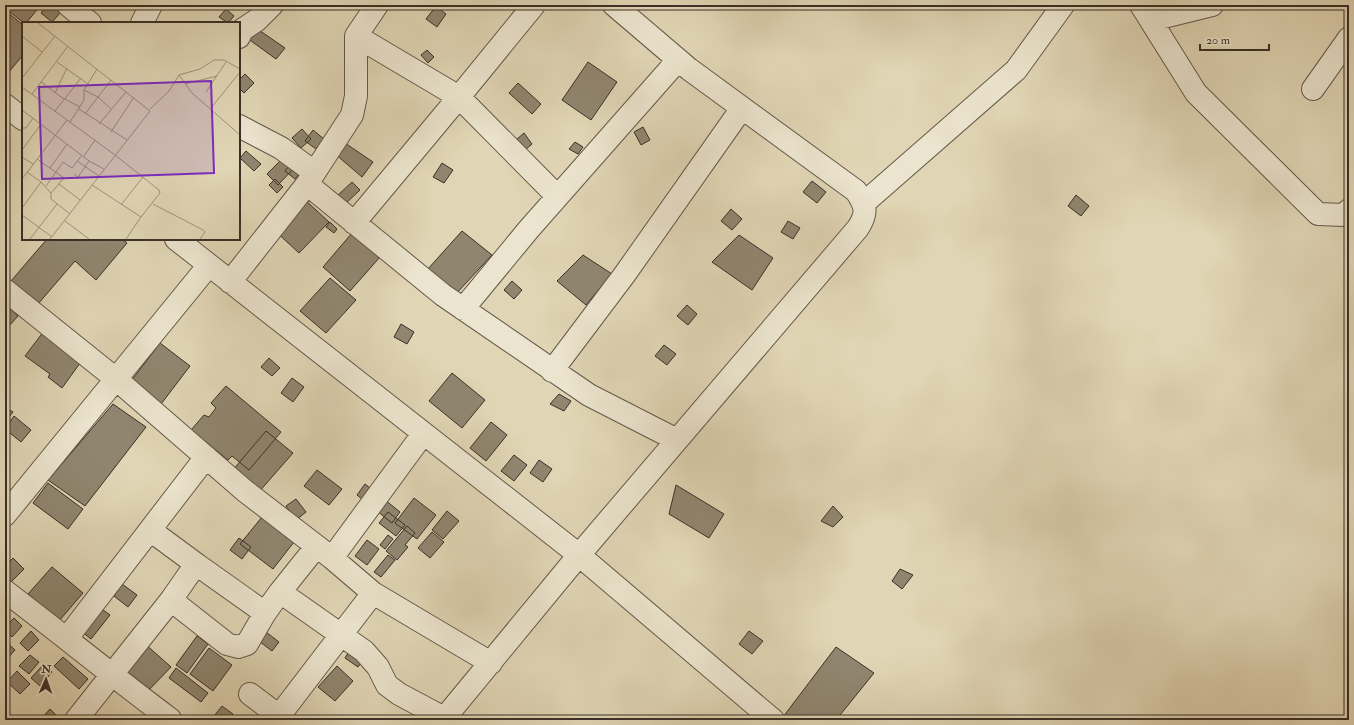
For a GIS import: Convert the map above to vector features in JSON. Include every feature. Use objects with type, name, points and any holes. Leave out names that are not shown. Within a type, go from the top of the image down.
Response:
[{"type":"street","points":[[68,5],[89,22]]},
{"type":"street","points":[[142,22],[151,5]]},
{"type":"street","points":[[240,35],[242,30],[257,20],[272,5]]},
{"type":"street","points":[[230,282],[310,178],[352,115],[356,96],[356,36],[377,5]]},
{"type":"street","points":[[354,223],[534,5]]},
{"type":"street","points":[[280,592],[364,651],[378,667],[387,684],[399,694],[444,719],[579,555],[865,218],[864,203],[856,191],[678,60],[614,5]]},
{"type":"street","points":[[864,203],[1016,70],[1063,5]]},
{"type":"street","points":[[1212,5],[1146,12],[1196,93],[1318,214],[1347,215]]},
{"type":"street","points":[[356,36],[459,97],[558,196]]},
{"type":"street","points":[[1313,88],[1349,38]]},
{"type":"street","points":[[464,310],[529,229],[678,60]]},
{"type":"street","points":[[5,105],[22,118]]},
{"type":"street","points":[[552,371],[625,274],[742,108]]},
{"type":"street","points":[[240,127],[281,148],[354,223],[443,295],[589,396],[678,440]]},
{"type":"street","points":[[177,240],[579,555],[773,720]]},
{"type":"street","points":[[5,515],[209,265]]},
{"type":"street","points":[[6,293],[116,379],[246,491],[373,593],[491,663]]},
{"type":"street","points":[[171,600],[227,644],[238,647],[247,644],[280,592],[324,553],[423,434]]},
{"type":"street","points":[[67,638],[206,457]]},
{"type":"street","points":[[150,530],[265,614]]},
{"type":"street","points":[[76,720],[171,600],[196,564]]},
{"type":"street","points":[[5,591],[67,638],[112,676],[170,719],[168,720]]},
{"type":"street","points":[[250,694],[281,718],[373,593]]},
{"type":"building","points":[[5,5],[41,5],[27,22],[23,22],[5,8]]},
{"type":"building","points":[[47,5],[53,5],[61,12],[52,22],[41,13]]},
{"type":"building","points":[[436,6],[446,14],[437,27],[426,19]]},
{"type":"building","points":[[226,9],[234,16],[229,22],[219,17]]},
{"type":"building","points":[[5,10],[22,24],[22,56],[8,73],[5,70]]},
{"type":"building","points":[[253,26],[285,48],[276,59],[247,38]]},
{"type":"building","points":[[427,50],[434,57],[428,63],[421,55]]},
{"type":"building","points":[[588,62],[617,82],[591,120],[562,100]]},
{"type":"building","points":[[245,74],[254,83],[244,93],[240,89],[240,79]]},
{"type":"building","points":[[518,83],[541,104],[532,114],[509,93]]},
{"type":"building","points":[[643,127],[650,140],[641,145],[634,132]]},
{"type":"building","points":[[302,129],[311,139],[301,148],[292,138]]},
{"type":"building","points":[[313,130],[324,139],[316,149],[305,141]]},
{"type":"building","points":[[524,133],[532,144],[525,150],[516,140]]},
{"type":"building","points":[[342,141],[373,162],[362,177],[334,153]]},
{"type":"building","points":[[575,142],[583,147],[578,154],[569,149]]},
{"type":"building","points":[[246,151],[261,164],[254,171],[240,158]]},
{"type":"building","points":[[284,157],[295,167],[278,185],[267,174]]},
{"type":"building","points":[[293,161],[303,169],[295,179],[285,171]]},
{"type":"building","points":[[442,163],[453,170],[444,183],[433,177]]},
{"type":"building","points":[[275,179],[283,187],[277,193],[269,185]]},
{"type":"building","points":[[812,181],[826,192],[817,203],[803,192]]},
{"type":"building","points":[[352,182],[360,190],[344,205],[336,197]]},
{"type":"building","points":[[1076,195],[1089,206],[1081,216],[1068,206]]},
{"type":"building","points":[[303,198],[329,222],[299,253],[273,229]]},
{"type":"building","points":[[731,209],[742,219],[732,230],[721,221]]},
{"type":"building","points":[[788,221],[800,228],[793,239],[781,232]]},
{"type":"building","points":[[330,222],[337,229],[334,233],[326,227]]},
{"type":"building","points":[[462,231],[492,255],[455,295],[427,270]]},
{"type":"building","points":[[352,233],[380,257],[350,291],[323,267]]},
{"type":"building","points":[[739,235],[773,258],[752,290],[712,262]]},
{"type":"building","points":[[46,240],[123,240],[127,243],[96,280],[75,261],[38,304],[11,281]]},
{"type":"building","points":[[583,255],[612,274],[586,305],[557,281]]},
{"type":"building","points":[[330,278],[356,300],[326,333],[300,311]]},
{"type":"building","points":[[512,281],[522,290],[514,299],[504,290]]},
{"type":"building","points":[[5,304],[18,316],[9,326],[5,323]]},
{"type":"building","points":[[687,305],[697,314],[688,325],[677,316]]},
{"type":"building","points":[[401,324],[414,332],[407,344],[394,337]]},
{"type":"building","points":[[44,331],[83,359],[62,388],[48,377],[50,374],[25,356]]},
{"type":"building","points":[[160,343],[190,366],[158,408],[128,385]]},
{"type":"building","points":[[664,345],[676,354],[667,365],[655,356]]},
{"type":"building","points":[[269,358],[280,368],[272,376],[261,367]]},
{"type":"building","points":[[452,373],[485,400],[462,428],[429,401]]},
{"type":"building","points":[[292,378],[304,387],[293,402],[281,393]]},
{"type":"building","points":[[226,386],[281,432],[249,470],[232,456],[228,460],[191,430],[204,415],[209,417],[216,408],[211,403]]},
{"type":"building","points":[[559,394],[571,401],[564,411],[550,404]]},
{"type":"building","points":[[113,404],[146,427],[85,506],[48,480]]},
{"type":"building","points":[[5,407],[13,412],[5,422]]},
{"type":"building","points":[[14,416],[31,430],[21,442],[5,429]]},
{"type":"building","points":[[491,422],[507,435],[486,461],[470,448]]},
{"type":"building","points":[[266,431],[293,453],[258,493],[232,471]]},
{"type":"building","points":[[514,455],[527,465],[514,481],[501,471]]},
{"type":"building","points":[[539,460],[552,469],[543,482],[530,473]]},
{"type":"building","points":[[317,470],[342,489],[329,505],[304,486]]},
{"type":"building","points":[[48,483],[83,509],[68,529],[33,503]]},
{"type":"building","points":[[365,484],[400,512],[392,523],[357,495]]},
{"type":"building","points":[[676,485],[724,514],[709,538],[669,514]]},
{"type":"building","points":[[414,498],[436,515],[417,539],[395,523]]},
{"type":"building","points":[[296,499],[306,512],[296,520],[286,506]]},
{"type":"building","points":[[833,506],[843,517],[833,527],[821,521]]},
{"type":"building","points":[[447,511],[459,521],[443,539],[432,530]]},
{"type":"building","points":[[388,512],[405,525],[396,536],[379,523]]},
{"type":"building","points":[[262,517],[294,542],[273,569],[240,544]]},
{"type":"building","points":[[407,526],[415,533],[405,545],[408,547],[397,560],[386,551]]},
{"type":"building","points":[[432,532],[444,542],[430,558],[418,548]]},
{"type":"building","points":[[388,535],[393,539],[385,549],[380,545]]},
{"type":"building","points":[[239,538],[251,547],[242,559],[230,550]]},
{"type":"building","points":[[367,540],[379,549],[367,565],[355,556]]},
{"type":"building","points":[[388,555],[395,560],[381,577],[374,572]]},
{"type":"building","points":[[13,558],[24,569],[10,583],[5,579],[5,567]]},
{"type":"building","points":[[52,567],[83,593],[59,621],[28,594]]},
{"type":"building","points":[[900,569],[913,575],[902,589],[892,581]]},
{"type":"building","points":[[122,584],[137,595],[128,607],[114,596]]},
{"type":"building","points":[[99,607],[110,615],[91,639],[80,630]]},
{"type":"building","points":[[14,618],[22,626],[12,637],[5,630],[5,627]]},
{"type":"building","points":[[31,631],[39,640],[28,651],[20,643]]},
{"type":"building","points":[[749,631],[763,641],[752,654],[739,644]]},
{"type":"building","points":[[266,632],[279,642],[272,651],[259,641]]},
{"type":"building","points":[[197,636],[208,644],[187,673],[176,665]]},
{"type":"building","points":[[5,641],[15,650],[5,661]]},
{"type":"building","points":[[144,643],[171,667],[145,694],[119,671]]},
{"type":"building","points":[[836,647],[874,673],[836,720],[786,720],[783,717]]},
{"type":"building","points":[[209,648],[232,665],[213,691],[190,674]]},
{"type":"building","points":[[351,648],[365,657],[358,667],[345,658]]},
{"type":"building","points":[[30,655],[39,662],[29,674],[19,666]]},
{"type":"building","points":[[63,657],[88,679],[79,689],[54,666]]},
{"type":"building","points":[[43,665],[52,672],[40,686],[31,678]]},
{"type":"building","points":[[337,666],[353,681],[335,701],[318,687]]},
{"type":"building","points":[[176,668],[208,693],[201,702],[169,678]]},
{"type":"building","points":[[17,671],[30,684],[20,694],[7,682]]},
{"type":"building","points":[[222,706],[233,714],[229,720],[219,720],[214,716]]},
{"type":"building","points":[[50,709],[61,720],[40,720]]}]
